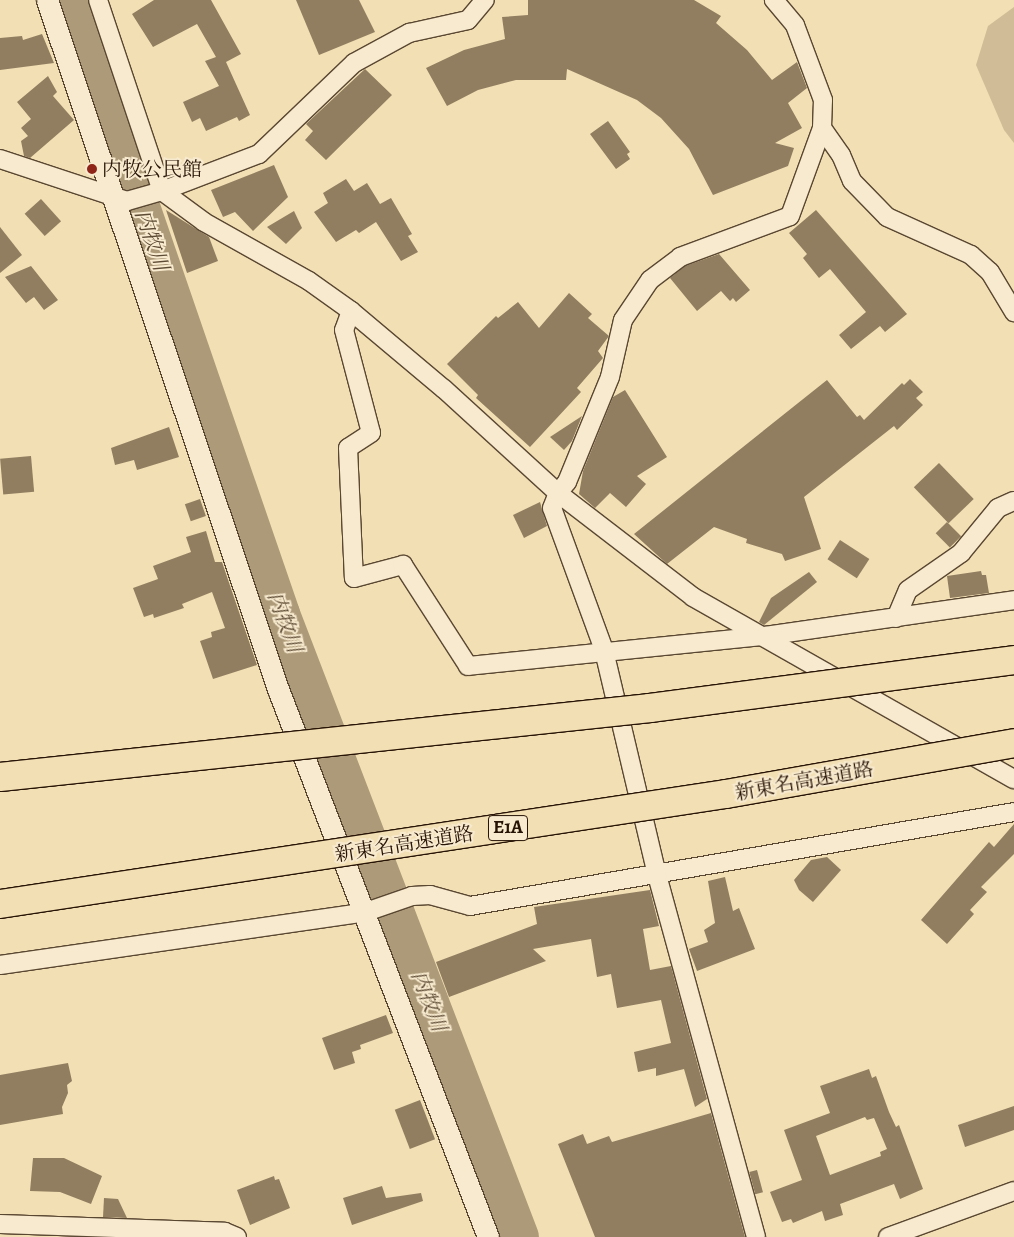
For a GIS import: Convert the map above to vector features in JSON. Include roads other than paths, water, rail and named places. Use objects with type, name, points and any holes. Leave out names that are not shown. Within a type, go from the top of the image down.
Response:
[{"type":"highway","points":[[0,777],[650,708],[1014,660]]},
{"type":"highway","name":"新東名高速道路","points":[[0,904],[726,794],[1014,743]]},
{"type":"street","points":[[47,0],[119,199],[278,689],[368,912],[488,1237]]},
{"type":"street","points":[[98,0],[158,191],[204,222],[309,281],[351,311],[444,389],[558,492],[693,597],[765,636],[1014,780]]},
{"type":"street","points":[[0,159],[119,199],[158,191],[259,154],[354,64],[409,33],[468,20],[485,0]]},
{"type":"street","points":[[756,1237],[657,875],[604,650],[552,508],[558,492],[567,482],[610,377],[623,320],[650,280],[680,256],[790,216],[822,128],[823,100],[795,25],[774,0]]},
{"type":"street","points":[[822,128],[841,155],[852,181],[886,217],[972,255],[990,272],[1014,312]]},
{"type":"street","points":[[351,311],[344,330],[371,433],[348,448],[354,578],[403,565],[468,666],[604,650],[765,636],[1014,600]]},
{"type":"street","points":[[896,618],[908,590],[961,553],[998,508],[1014,501]]},
{"type":"street","points":[[0,965],[368,912],[412,896],[430,895],[470,906],[1014,812]]},
{"type":"street","points":[[888,1237],[1014,1191]]},
{"type":"street","points":[[0,1224],[224,1232],[237,1237]]},
{"type":"waterway","name":"内牧川","points":[[70,0],[281,614],[520,1237]]},
{"type":"place","name":"内牧公民館","points":[[92,169]]}]
